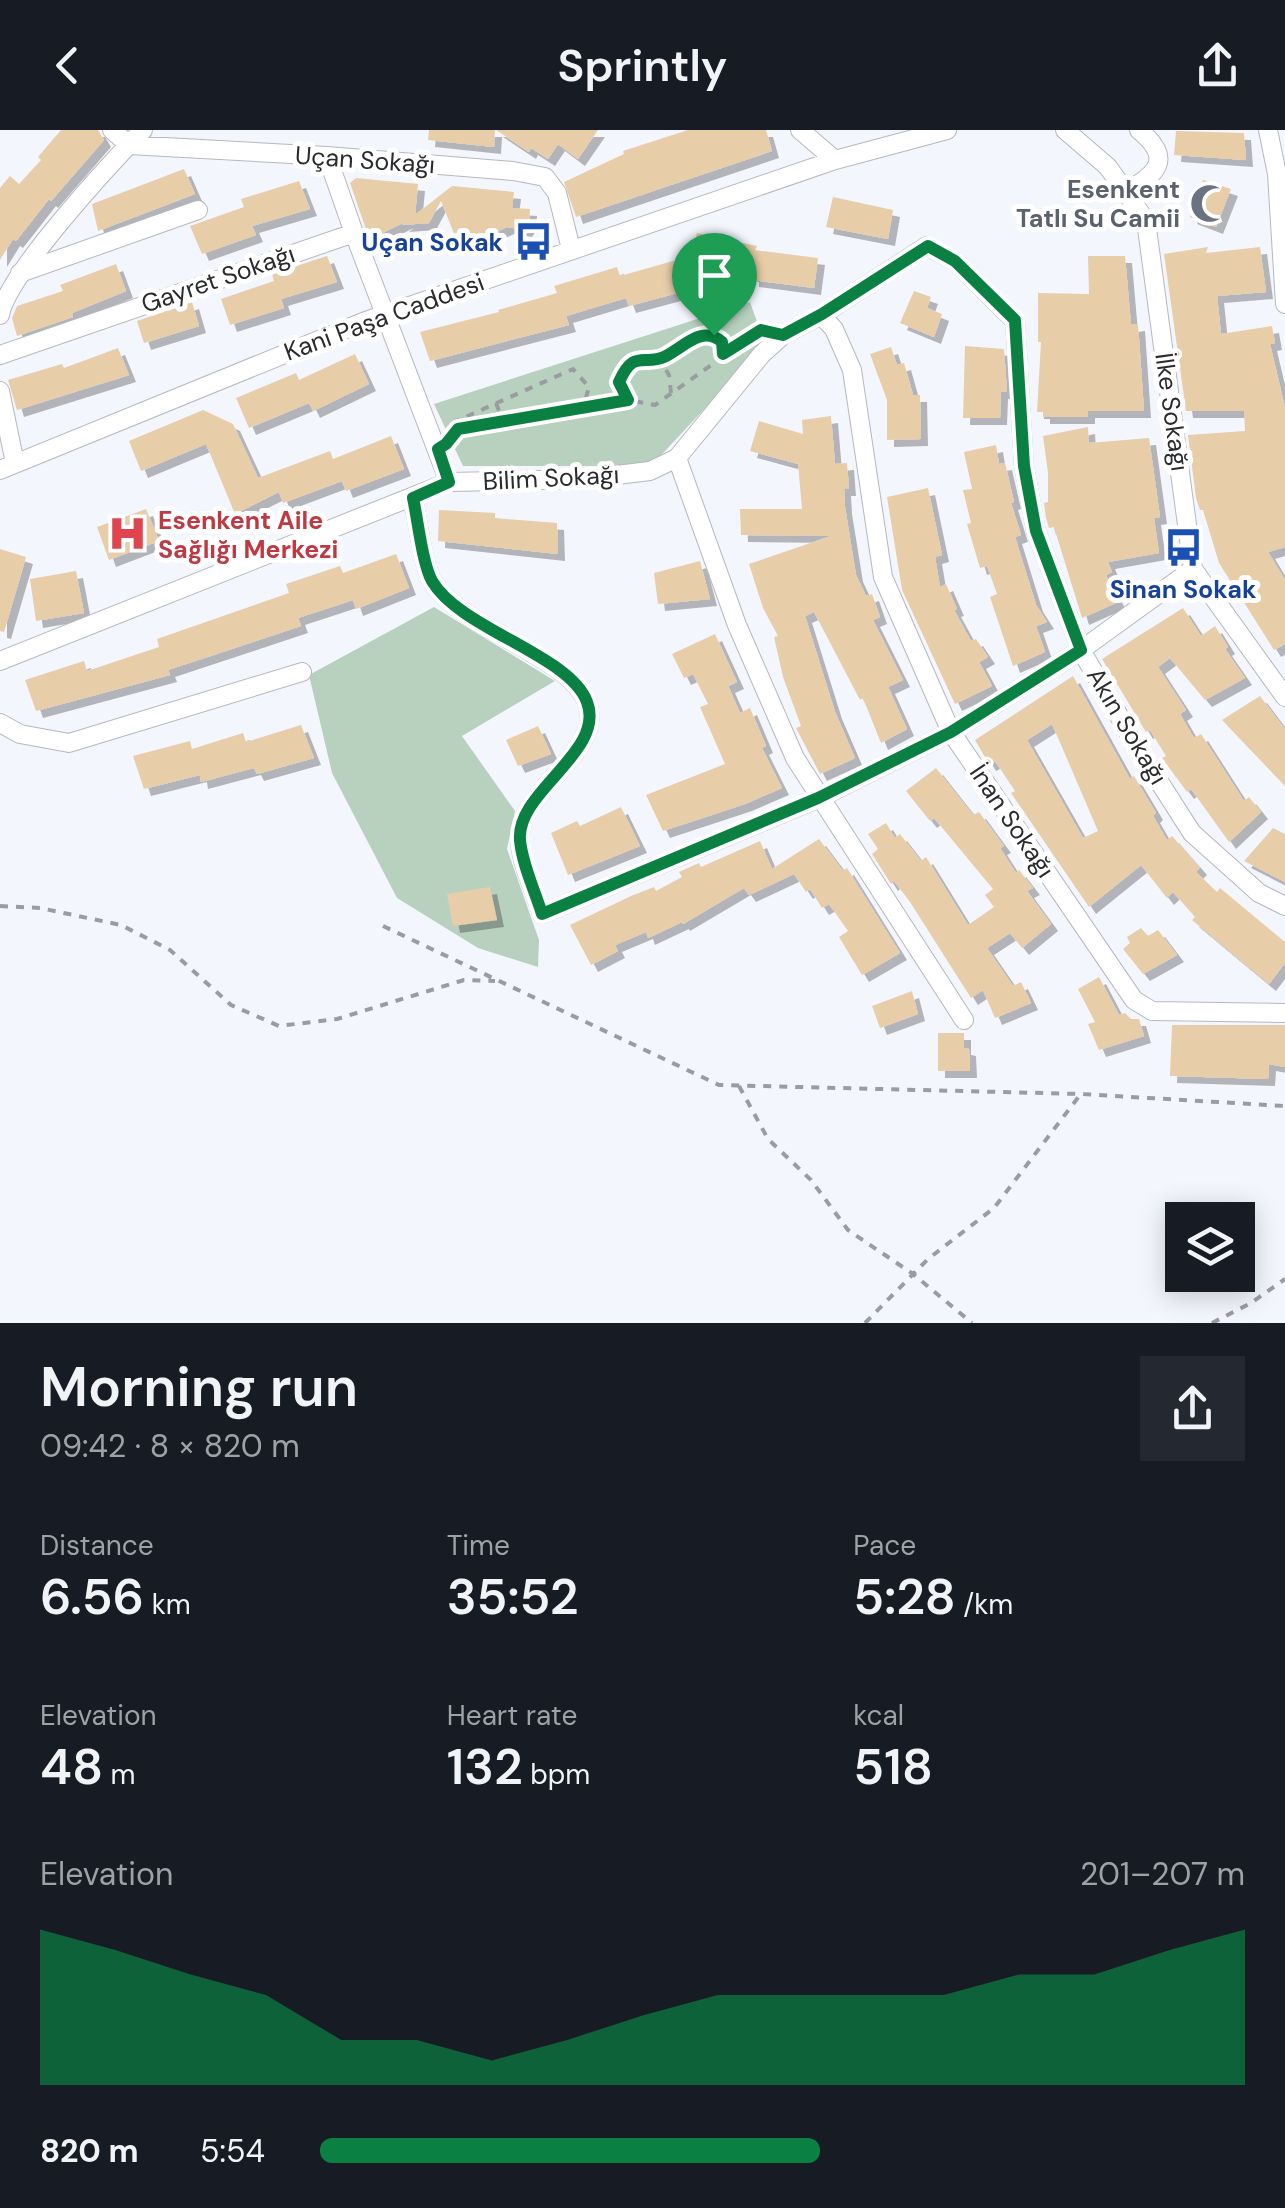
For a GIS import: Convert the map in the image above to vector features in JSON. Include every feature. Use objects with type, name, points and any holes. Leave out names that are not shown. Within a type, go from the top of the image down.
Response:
[{"type":"street","points":[[112,130],[128,145]]},
{"type":"street","points":[[0,315],[2,302],[20,273],[143,130]]},
{"type":"street","points":[[800,130],[835,160]]},
{"type":"street","name":"Kani Paşa Caddesi","points":[[7,467],[386,314],[835,160],[947,130]]},
{"type":"street","name":"İlke Sokağı","points":[[1066,130],[1108,167],[1146,221],[1193,569],[1285,697]]},
{"type":"street","points":[[1126,192],[1153,175],[1159,162],[1157,149],[1139,130]]},
{"type":"street","points":[[1268,130],[1276,174],[1285,304]]},
{"type":"street","name":"Uçan Sokağı","points":[[128,145],[327,156],[514,171],[545,178],[557,193],[571,249]]},
{"type":"street","points":[[0,661],[449,482],[327,156]]},
{"type":"street","points":[[20,273],[198,210]]},
{"type":"street","name":"Gayret Sokağı","points":[[0,354],[354,233]]},
{"type":"street","name":"Akın Sokağı","points":[[822,314],[928,246],[955,261],[1015,320],[1024,466],[1036,531],[1081,650],[1192,833],[1259,893],[1285,906]]},
{"type":"street","points":[[822,314],[783,335],[762,354],[677,458],[737,625],[796,758],[818,798],[964,1020]]},
{"type":"street","name":"İnan Sokağı","points":[[822,314],[834,329],[852,370],[882,578],[951,732],[1134,1000],[1152,1011],[1285,1013]]},
{"type":"street","points":[[0,392],[7,467]]},
{"type":"street","name":"Bilim Sokağı","points":[[449,482],[583,480],[650,471],[677,458]]},
{"type":"street","points":[[413,498],[432,580],[454,604],[578,683],[589,706],[590,730],[527,814],[519,838],[542,914],[818,798],[951,732],[1081,650],[1193,569]]},
{"type":"street","points":[[0,723],[20,734],[69,743],[302,672]]},
{"type":"path","points":[[438,449],[458,429],[628,400],[655,405],[761,330],[783,335]]},
{"type":"path","points":[[628,400],[619,382],[624,370],[642,358],[660,360],[705,334],[722,342],[723,354]]},
{"type":"path","points":[[660,360],[670,374],[670,393]]},
{"type":"path","points":[[452,423],[572,369],[589,387],[583,408]]},
{"type":"path","points":[[496,403],[503,421]]},
{"type":"path","points":[[0,906],[40,908],[122,926],[170,950],[231,1006],[279,1026],[337,1020],[464,980],[500,981]]},
{"type":"path","points":[[383,926],[719,1085],[1081,1094],[1285,1106]]},
{"type":"path","points":[[738,1086],[768,1139],[812,1180],[848,1230],[913,1274],[972,1323]]},
{"type":"path","points":[[865,1323],[913,1274],[994,1208],[1081,1094]]},
{"type":"path","points":[[1212,1323],[1285,1279]]},
{"type":"green space","points":[[750,302],[765,344],[651,466],[463,466],[434,404]]},
{"type":"green space","points":[[434,607],[555,681],[462,736],[515,811],[507,849],[539,940],[538,967],[478,948],[397,898],[332,773],[309,675]]},
{"type":"building","points":[[61,130],[98,130],[104,140],[16,241],[13,239],[0,260],[0,188],[10,176],[19,184]]},
{"type":"building","points":[[429,130],[495,130],[494,147],[428,140]]},
{"type":"building","points":[[496,130],[598,130],[578,159],[558,144],[548,159],[531,148],[529,152]]},
{"type":"building","points":[[688,130],[766,130],[772,151],[576,217],[564,182],[624,154],[623,151]]},
{"type":"building","points":[[1176,131],[1244,133],[1246,160],[1174,155]]},
{"type":"building","points":[[184,169],[195,194],[98,231],[92,204]]},
{"type":"building","points":[[356,178],[418,184],[415,215],[452,186],[514,192],[512,208],[530,209],[529,224],[525,230],[507,227],[471,244],[457,241],[441,201],[429,223],[402,225],[407,221],[376,236],[368,235],[350,183]]},
{"type":"building","name":"Esenkent Tatlı Su Camii","points":[[1203,180],[1231,189],[1216,227],[1190,217]]},
{"type":"building","points":[[299,181],[310,209],[252,226],[256,235],[202,254],[190,226],[244,207],[241,199]]},
{"type":"building","points":[[833,197],[893,210],[888,239],[826,227]]},
{"type":"building","points":[[697,233],[757,246],[755,250],[818,258],[814,288],[752,280],[752,275],[690,263]]},
{"type":"building","points":[[1208,247],[1206,253],[1260,247],[1266,292],[1217,296],[1221,334],[1272,326],[1275,343],[1270,344],[1285,408],[1285,547],[1268,552],[1285,580],[1285,644],[1274,650],[1219,563],[1196,498],[1188,435],[1245,431],[1244,411],[1186,411],[1164,254]]},
{"type":"building","points":[[327,256],[337,282],[281,299],[284,308],[230,325],[221,299],[274,281],[272,274]]},
{"type":"building","points":[[1088,256],[1125,256],[1131,325],[1138,324],[1144,411],[1088,411],[1088,417],[1043,417],[1043,412],[1037,412],[1041,342],[1038,293],[1089,294]]},
{"type":"building","points":[[680,259],[689,290],[629,306],[626,298],[566,316],[569,325],[430,361],[420,332],[557,293],[554,286],[617,267],[620,276]]},
{"type":"building","points":[[116,264],[126,291],[72,313],[73,317],[17,336],[12,318],[17,306],[63,291],[60,285]]},
{"type":"building","points":[[914,291],[931,297],[927,308],[942,314],[934,337],[900,323]]},
{"type":"building","points":[[192,302],[199,326],[144,343],[137,321]]},
{"type":"building","points":[[965,346],[1004,349],[1007,392],[1001,392],[1000,418],[963,418]]},
{"type":"building","points":[[891,347],[897,365],[904,363],[913,395],[920,395],[921,439],[887,440],[887,400],[870,354]]},
{"type":"building","points":[[118,348],[129,375],[17,410],[8,380],[62,364],[64,368]]},
{"type":"building","points":[[355,354],[369,384],[313,411],[309,403],[249,428],[236,398],[296,373],[299,380]]},
{"type":"building","points":[[203,410],[233,424],[258,478],[330,451],[333,459],[391,436],[404,469],[346,491],[342,481],[283,503],[279,492],[235,514],[206,444],[141,471],[129,441]]},
{"type":"building","points":[[831,416],[835,464],[847,463],[849,489],[844,489],[845,507],[856,575],[866,596],[872,594],[880,617],[873,620],[903,680],[888,687],[907,729],[881,743],[863,698],[860,700],[814,612],[805,616],[835,712],[855,758],[820,774],[796,728],[801,726],[783,677],[774,637],[778,636],[763,608],[749,564],[831,536],[741,535],[740,509],[802,509],[798,464],[750,451],[759,421],[803,434],[802,420]]},
{"type":"building","points":[[1088,427],[1089,443],[1149,438],[1160,517],[1154,518],[1159,553],[1108,562],[1112,572],[1106,575],[1118,602],[1082,618],[1054,527],[1049,528],[1046,518],[1048,473],[1043,436]]},
{"type":"building","points":[[996,445],[999,464],[1005,463],[1021,535],[1015,537],[1036,605],[1047,622],[1036,626],[1045,652],[1013,666],[990,597],[997,594],[987,566],[980,568],[967,524],[971,523],[963,490],[972,489],[964,452]]},
{"type":"building","points":[[928,488],[942,555],[935,557],[940,587],[946,584],[957,609],[954,610],[971,641],[976,639],[988,657],[979,662],[992,686],[955,704],[902,590],[887,497]]},
{"type":"building","name":"Esenkent Aile Sağlığı Merkezi","points":[[146,509],[159,541],[109,560],[97,527]]},
{"type":"building","points":[[439,510],[495,513],[495,518],[557,523],[558,554],[438,541]]},
{"type":"building","points":[[0,549],[26,557],[4,632],[0,631]]},
{"type":"building","points":[[396,554],[409,588],[356,609],[353,600],[298,618],[301,626],[168,670],[170,675],[36,711],[25,680],[84,661],[87,671],[159,647],[157,639],[289,593],[286,584],[340,566],[343,573]]},
{"type":"building","points":[[700,561],[710,599],[658,604],[654,573]]},
{"type":"building","points":[[76,571],[84,613],[36,621],[30,579]]},
{"type":"building","points":[[1183,608],[1201,636],[1215,626],[1245,678],[1205,700],[1170,658],[1158,667],[1186,710],[1180,714],[1194,738],[1201,734],[1244,801],[1249,797],[1261,812],[1229,842],[1191,789],[1187,792],[1162,758],[1166,756],[1150,730],[1146,732],[1102,659]]},
{"type":"building","points":[[715,634],[737,682],[728,686],[740,713],[750,708],[766,746],[762,748],[782,788],[663,831],[646,795],[725,764],[700,707],[708,704],[693,674],[684,678],[672,654]]},
{"type":"building","points":[[1073,676],[1130,779],[1134,776],[1156,813],[1153,816],[1167,840],[1172,836],[1200,868],[1196,872],[1217,892],[1220,888],[1285,942],[1285,963],[1269,984],[1192,920],[1195,917],[1173,892],[1167,898],[1141,865],[1089,907],[1011,793],[1015,791],[995,761],[989,764],[975,740]],"holes":[[[1052,724],[1098,831],[1083,838],[1027,740]]]},
{"type":"building","points":[[1260,696],[1285,729],[1285,786],[1222,720]]},
{"type":"building","points":[[301,725],[314,758],[257,774],[254,768],[201,782],[200,775],[144,789],[133,756],[190,741],[192,749],[243,733],[246,742]]},
{"type":"building","points":[[538,726],[551,754],[518,766],[506,740]]},
{"type":"building","points":[[936,768],[973,815],[979,812],[1004,846],[1000,848],[1016,873],[1019,870],[1033,888],[1027,891],[1051,924],[1022,948],[1010,933],[987,948],[1013,986],[1021,982],[1031,1003],[995,1018],[983,990],[971,998],[910,902],[894,881],[891,884],[872,854],[878,849],[868,834],[886,823],[895,838],[900,834],[921,861],[926,857],[968,925],[994,907],[985,895],[993,889],[934,818],[930,821],[906,791]]},
{"type":"building","points":[[621,807],[640,846],[568,875],[551,833],[577,821],[580,826]]},
{"type":"building","points":[[1273,828],[1285,834],[1285,882],[1244,861]]},
{"type":"building","points":[[819,839],[843,871],[847,868],[900,953],[862,975],[839,937],[848,931],[829,904],[822,908],[794,874],[749,895],[744,888],[683,924],[648,938],[646,932],[615,945],[618,951],[591,965],[570,925],[631,896],[654,887],[656,891],[682,877],[679,872],[699,863],[701,867],[760,841],[772,869]]},
{"type":"building","points":[[490,887],[497,920],[453,926],[447,894]]},
{"type":"building","points":[[1141,928],[1148,936],[1158,930],[1177,955],[1143,974],[1123,949],[1130,943],[1127,937]]},
{"type":"building","points":[[1099,977],[1119,1015],[1125,1013],[1131,1019],[1139,1019],[1144,1036],[1099,1050],[1088,1024],[1095,1022],[1078,989]]},
{"type":"building","points":[[912,991],[918,1014],[880,1028],[872,1006]]},
{"type":"building","points":[[1172,1025],[1285,1025],[1285,1067],[1269,1064],[1268,1079],[1170,1076]]},
{"type":"building","points":[[938,1033],[964,1033],[970,1071],[938,1071]]},
{"type":"place","name":"Esenkent Tatlı Su Camii","points":[[1210,203]]},
{"type":"place","name":"Uçan Sokak","points":[[533,242]]},
{"type":"place","name":"Esenkent Aile Sağlığı Merkezi","points":[[128,534]]},
{"type":"place","name":"Sinan Sokak","points":[[1183,548]]},
{"type":"route","points":[[928,246],[955,261],[1015,320],[1024,466],[1036,531],[1081,650],[951,732],[818,798],[542,914],[519,838],[527,814],[590,730],[589,706],[578,683],[454,604],[432,580],[413,498],[449,482],[438,449],[458,429],[628,400],[619,382],[632,362],[642,358],[660,360],[692,340],[714,335],[722,342],[723,354],[761,330],[783,335],[928,246]]}]
